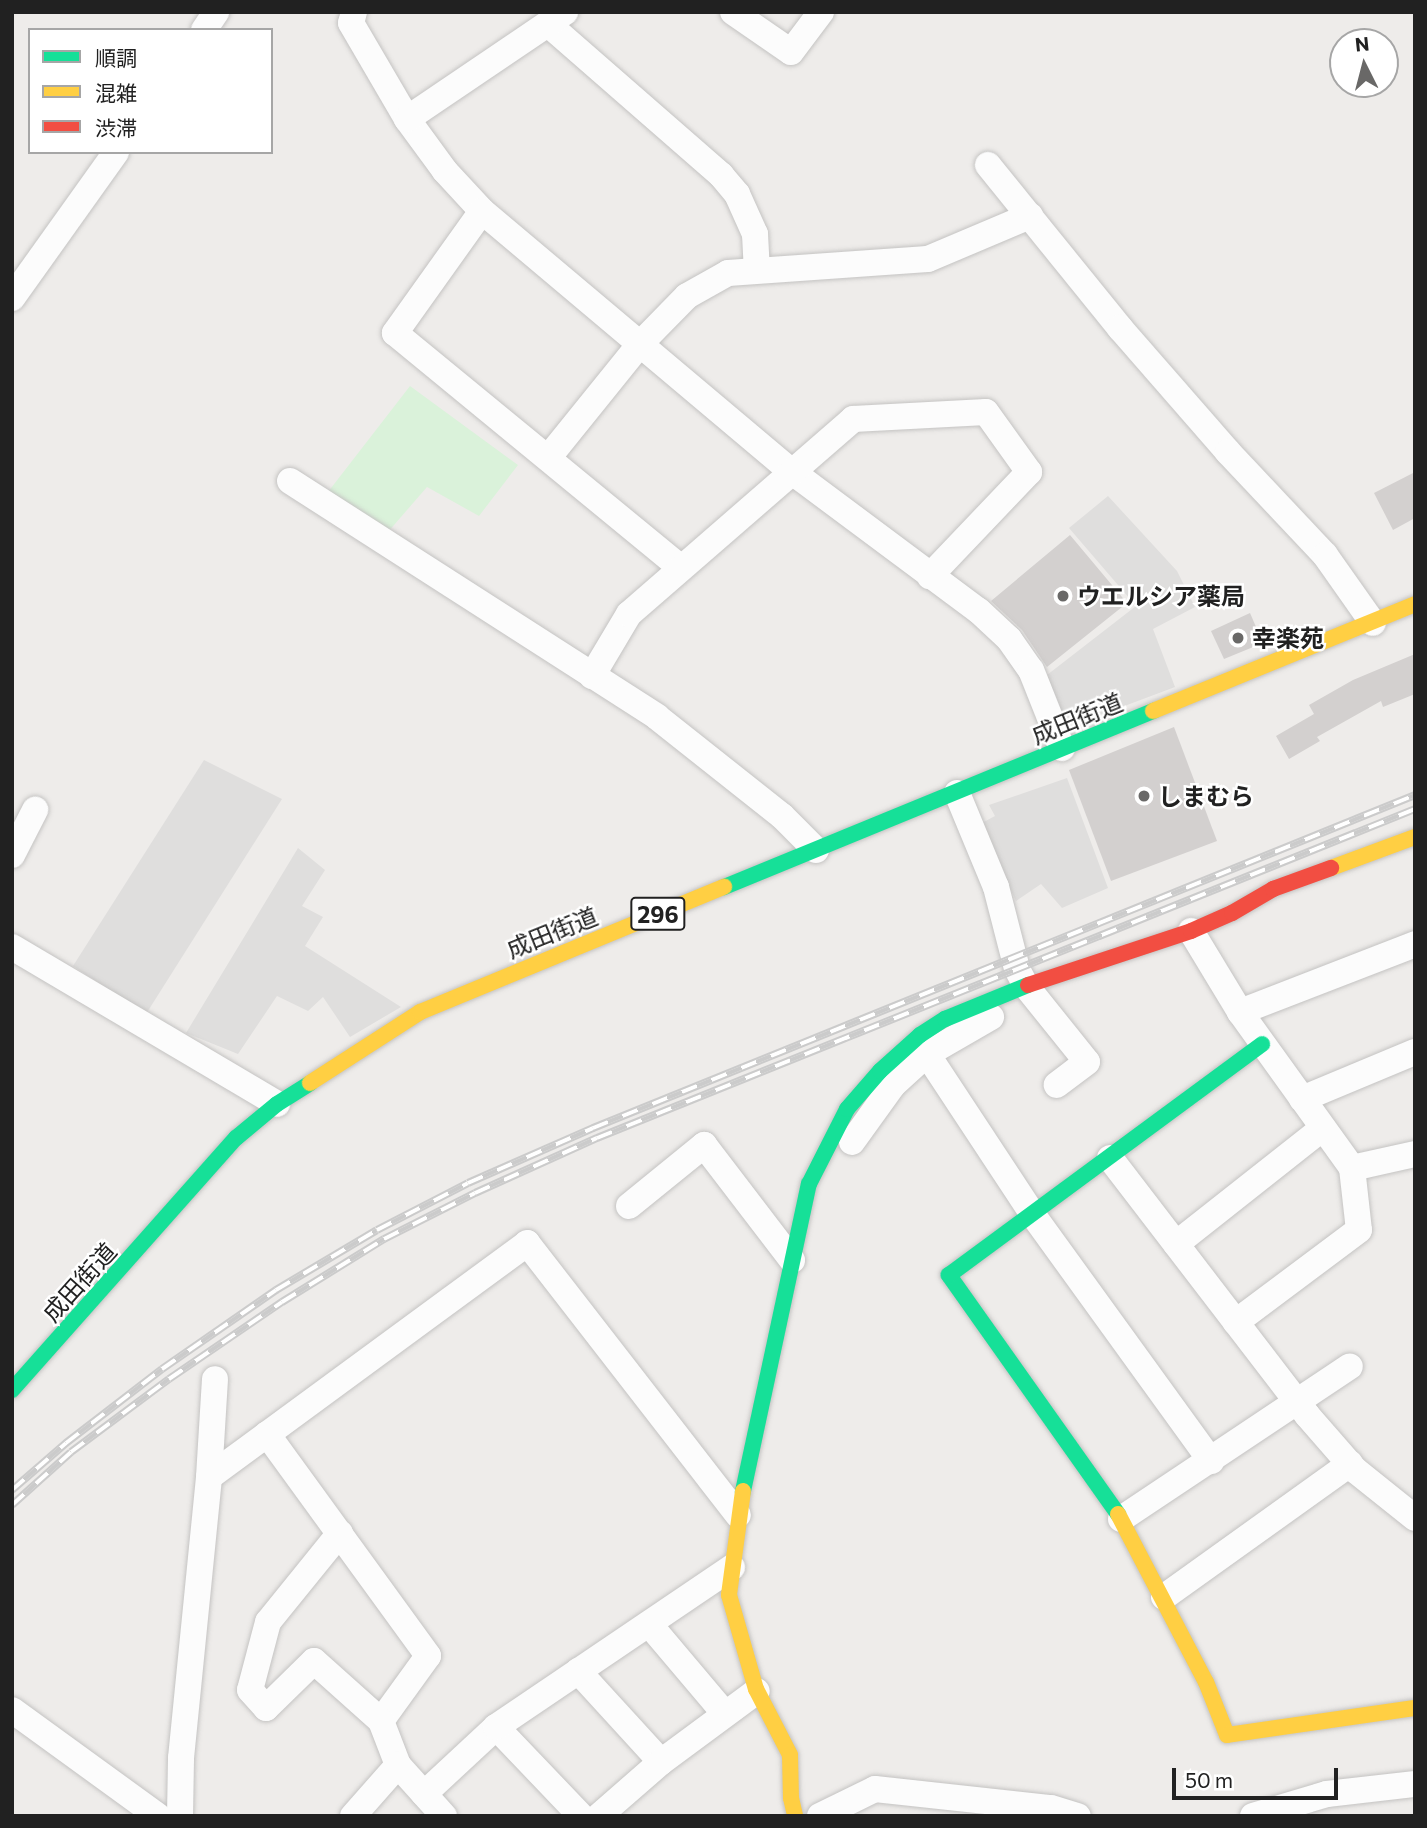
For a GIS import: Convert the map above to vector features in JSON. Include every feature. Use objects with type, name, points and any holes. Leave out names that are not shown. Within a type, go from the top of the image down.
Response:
[{"type":"main road","name":"成田街道","points":[[12,1390],[236,1138],[277,1104],[419,1012],[1415,604]]},
{"type":"main road","points":[[795,1816],[791,1798],[790,1755],[757,1691],[729,1595],[738,1515],[809,1184],[847,1109],[880,1071],[920,1035],[945,1018],[1019,989],[1191,931],[1232,913],[1273,889],[1415,837]]},
{"type":"main road","points":[[1262,1044],[950,1275],[1121,1519],[1206,1682],[1227,1735],[1415,1708]]},
{"type":"street","points":[[205,28],[216,12]]},
{"type":"street","points":[[354,12],[351,23],[407,119],[445,171],[482,211],[791,471],[979,611],[1009,639],[1031,670],[1062,748]]},
{"type":"street","points":[[733,12],[791,52],[821,12]]},
{"type":"street","points":[[407,119],[556,18],[721,175],[737,194],[755,234],[757,270]]},
{"type":"street","points":[[12,298],[115,154]]},
{"type":"street","points":[[988,165],[1219,441],[1325,555],[1373,623]]},
{"type":"street","points":[[482,211],[395,332],[681,568]]},
{"type":"street","points":[[548,458],[640,344],[687,296],[728,274],[928,259],[1030,216]]},
{"type":"street","points":[[592,676],[629,614],[853,419],[986,412],[1029,472],[930,576]]},
{"type":"street","points":[[289,481],[667,726],[782,816],[816,850]]},
{"type":"street","points":[[957,793],[996,887],[1019,989],[1087,1062],[1057,1085]]},
{"type":"street","points":[[12,855],[35,810]]},
{"type":"street","points":[[1191,931],[1240,1012],[1352,1168],[1359,1230],[1237,1322]]},
{"type":"street","points":[[1240,1012],[1415,944]]},
{"type":"street","points":[[12,947],[277,1104]]},
{"type":"street","points":[[852,1142],[892,1085],[927,1054],[1003,1010],[1019,989]]},
{"type":"street","points":[[1302,1099],[1415,1052]]},
{"type":"street","points":[[927,1054],[1033,1215],[1211,1461]]},
{"type":"street","points":[[1176,1244],[1323,1128]]},
{"type":"street","points":[[629,1206],[704,1145],[792,1260]]},
{"type":"street","points":[[1352,1168],[1415,1154]]},
{"type":"street","points":[[1111,1158],[1298,1402],[1350,1464],[1415,1518]]},
{"type":"street","points":[[209,1477],[527,1243],[738,1515]]},
{"type":"street","points":[[1121,1519],[1350,1366]]},
{"type":"street","points":[[180,1816],[181,1758],[209,1477],[215,1379]]},
{"type":"street","points":[[267,1434],[428,1656],[381,1721]]},
{"type":"street","points":[[1164,1597],[1350,1464]]},
{"type":"street","points":[[340,1533],[268,1622],[250,1690],[266,1708],[314,1661],[381,1721],[398,1765],[443,1816]]},
{"type":"street","points":[[424,1794],[496,1727],[732,1567]]},
{"type":"street","points":[[649,1624],[724,1714]]},
{"type":"street","points":[[578,1671],[661,1762]]},
{"type":"street","points":[[599,1816],[661,1762],[757,1691]]},
{"type":"street","points":[[12,1710],[158,1816]]},
{"type":"street","points":[[496,1727],[581,1816]]},
{"type":"street","points":[[353,1816],[398,1765]]},
{"type":"street","points":[[1253,1816],[1327,1794],[1415,1784]]},
{"type":"street","points":[[820,1816],[875,1788],[1051,1808],[1078,1816]]},
{"type":"green space","points":[[410,386],[518,465],[479,516],[427,487],[381,540],[321,501]]},
{"type":"shaded area","points":[[1108,496],[1177,571],[1195,607],[1153,629],[1175,687],[1074,725],[1063,719],[1047,675],[1136,606],[1069,528]]},
{"type":"shaded area","points":[[204,760],[282,799],[146,1014],[73,966]]},
{"type":"shaded area","points":[[1067,778],[1108,888],[1062,908],[1041,884],[1016,901],[980,824],[995,816],[989,805]]},
{"type":"shaded area","points":[[298,848],[325,870],[302,906],[323,917],[305,946],[401,1007],[350,1037],[323,997],[308,1011],[277,996],[238,1054],[186,1033]]},
{"type":"building","points":[[1415,472],[1415,518],[1393,530],[1374,493]]},
{"type":"building","points":[[1070,535],[1127,603],[1047,667],[1022,630],[991,601]]},
{"type":"building","points":[[1250,613],[1263,643],[1224,659],[1211,631]]},
{"type":"building","points":[[1415,654],[1415,694],[1383,707],[1381,701],[1317,737],[1320,741],[1289,759],[1276,736],[1314,714],[1309,705],[1353,680]]},
{"type":"building","points":[[1174,727],[1217,841],[1111,881],[1069,770]]},
{"type":"railway","points":[[12,1490],[66,1443],[162,1369],[276,1290],[377,1230],[468,1183],[593,1128],[1415,795]]},
{"type":"railway","points":[[12,1505],[71,1452],[169,1379],[282,1302],[384,1239],[475,1193],[597,1138],[1415,809]]},
{"type":"traffic: fast","points":[[724,887],[1153,711]]},
{"type":"traffic: fast","points":[[743,1491],[809,1184],[847,1109],[880,1071],[920,1035],[945,1019],[1028,985]]},
{"type":"traffic: fast","points":[[1118,1514],[949,1275],[1262,1044]]},
{"type":"traffic: fast","points":[[12,1390],[236,1138],[277,1104],[310,1083]]},
{"type":"traffic: slow","points":[[1153,711],[1415,604]]},
{"type":"traffic: slow","points":[[1331,868],[1415,837]]},
{"type":"traffic: slow","points":[[310,1083],[420,1012],[724,887]]},
{"type":"traffic: slow","points":[[743,1491],[729,1595],[756,1689],[790,1755],[791,1798],[795,1816]]},
{"type":"traffic: slow","points":[[1118,1514],[1206,1682],[1227,1735],[1415,1708]]},
{"type":"traffic: jam","points":[[1028,985],[1191,931],[1232,913],[1273,889],[1331,868]]},
{"type":"place","name":"ウエルシア薬局","points":[[1063,596]]},
{"type":"place","name":"幸楽苑","points":[[1238,638]]},
{"type":"place","name":"しまむら","points":[[1144,796]]}]
